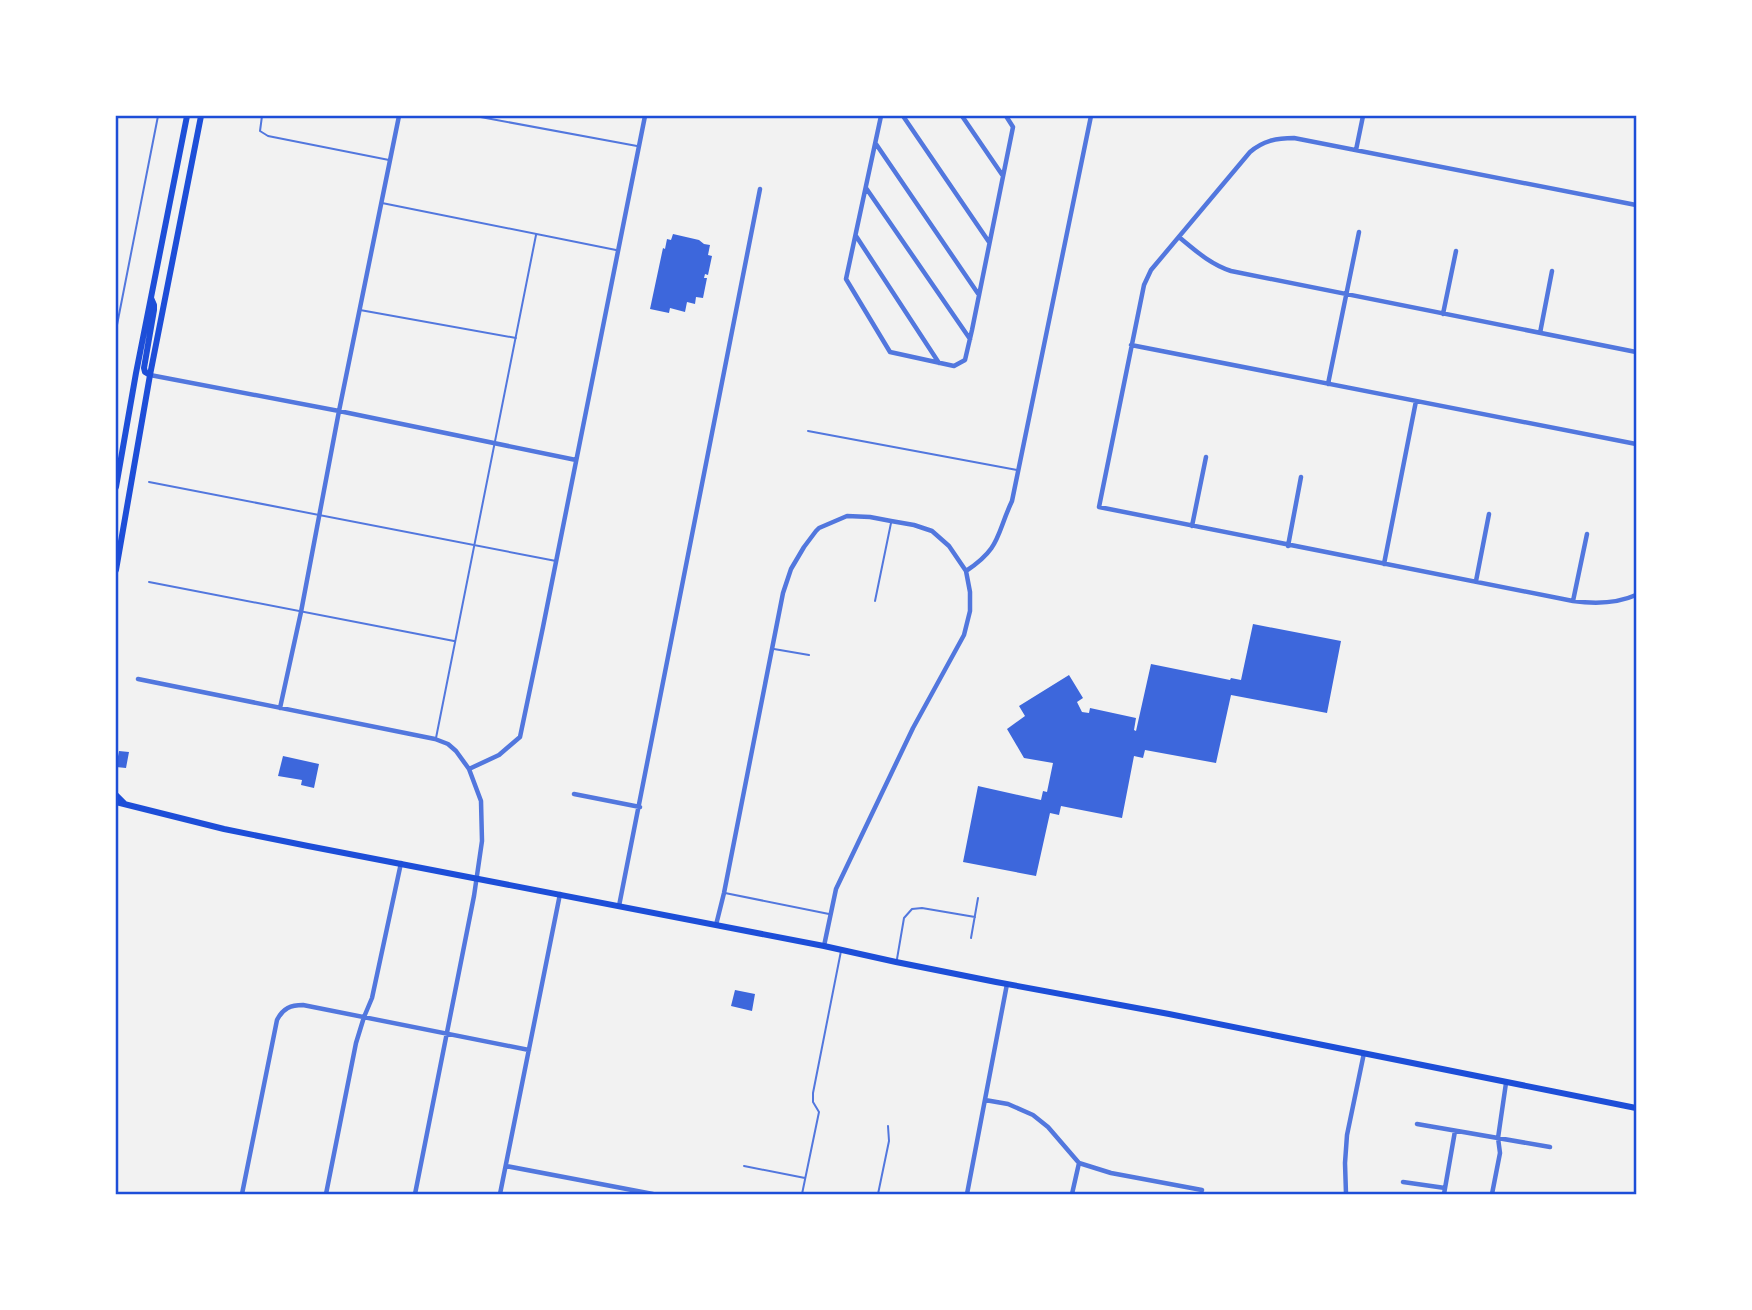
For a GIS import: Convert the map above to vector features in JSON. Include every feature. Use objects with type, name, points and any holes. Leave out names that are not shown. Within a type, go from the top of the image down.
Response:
[{"type":"main road","points":[[116,487],[187,116]]},
{"type":"main road","points":[[116,570],[150,375],[201,116]]},
{"type":"main road","points":[[150,375],[144,368],[155,310],[151,298]]},
{"type":"main road","points":[[116,795],[127,805]]},
{"type":"main road","points":[[116,802],[225,829],[1636,1108]]},
{"type":"main road","points":[[116,808],[127,805]]},
{"type":"street","points":[[280,708],[399,116]]},
{"type":"street","points":[[469,769],[499,755],[520,737],[645,116]]},
{"type":"street","points":[[881,116],[846,279],[890,352],[954,366],[965,360],[990,243],[1013,127],[1006,116]]},
{"type":"street","points":[[904,116],[990,243]]},
{"type":"street","points":[[962,116],[1003,176]]},
{"type":"street","points":[[966,571],[986,555],[997,540],[1012,501],[1091,116]]},
{"type":"street","points":[[1356,150],[1363,116]]},
{"type":"street","points":[[1636,205],[1294,138],[1271,140],[1258,146],[1250,152],[1179,237],[1152,270],[1144,285],[1099,508],[1573,601],[1606,603],[1636,596]]},
{"type":"street","points":[[875,143],[979,295]]},
{"type":"street","points":[[619,906],[760,188]]},
{"type":"street","points":[[866,188],[970,339]]},
{"type":"street","points":[[1328,384],[1359,232]]},
{"type":"street","points":[[855,235],[939,363]]},
{"type":"street","points":[[1179,237],[1206,260],[1224,269],[1636,352]]},
{"type":"street","points":[[1443,314],[1456,251]]},
{"type":"street","points":[[1540,333],[1552,271]]},
{"type":"street","points":[[1131,345],[1636,444]]},
{"type":"street","points":[[150,375],[576,460]]},
{"type":"street","points":[[1384,564],[1416,401]]},
{"type":"street","points":[[1192,526],[1206,457]]},
{"type":"street","points":[[1288,546],[1301,477]]},
{"type":"street","points":[[1476,581],[1489,514]]},
{"type":"street","points":[[716,925],[783,593],[791,569],[816,531],[847,516],[914,525],[932,531],[949,546],[966,571],[970,611],[964,635],[913,728],[836,889],[824,946]]},
{"type":"street","points":[[1573,601],[1587,534]]},
{"type":"street","points":[[138,679],[435,739],[448,744],[456,751],[469,769],[481,801],[482,841],[415,1195]]},
{"type":"street","points":[[574,794],[640,807]]},
{"type":"street","points":[[327,1195],[356,1043],[372,998],[401,863]]},
{"type":"street","points":[[500,1195],[560,894]]},
{"type":"street","points":[[967,1195],[1007,984]]},
{"type":"street","points":[[242,1195],[277,1020],[286,1008],[293,1005],[303,1006],[529,1050]]},
{"type":"street","points":[[1346,1195],[1347,1135],[1364,1054]]},
{"type":"street","points":[[1492,1195],[1500,1153],[1498,1138],[1506,1083]]},
{"type":"street","points":[[985,1100],[1008,1104],[1034,1115],[1079,1163],[1202,1190]]},
{"type":"street","points":[[1417,1124],[1550,1147]]},
{"type":"street","points":[[1403,1182],[1444,1191],[1455,1131]]},
{"type":"street","points":[[1072,1195],[1079,1163]]},
{"type":"street","points":[[506,1166],[653,1195]]},
{"type":"lane","points":[[116,330],[158,116]]},
{"type":"lane","points":[[262,116],[260,131],[268,136],[390,160]]},
{"type":"lane","points":[[475,116],[638,147]]},
{"type":"lane","points":[[380,203],[617,251]]},
{"type":"lane","points":[[435,739],[536,235]]},
{"type":"lane","points":[[359,309],[516,338]]},
{"type":"lane","points":[[808,431],[1018,471]]},
{"type":"lane","points":[[149,482],[556,562]]},
{"type":"lane","points":[[875,601],[891,521]]},
{"type":"lane","points":[[149,582],[455,642]]},
{"type":"lane","points":[[773,649],[809,655]]},
{"type":"lane","points":[[724,893],[830,914]]},
{"type":"lane","points":[[971,938],[978,898]]},
{"type":"lane","points":[[896,962],[904,918],[912,909],[922,908],[975,917]]},
{"type":"lane","points":[[803,1195],[819,1112],[813,1102],[813,1093],[841,950]]},
{"type":"lane","points":[[878,1195],[889,1141],[888,1126]]},
{"type":"lane","points":[[744,1166],[806,1178]]},
{"type":"building","points":[[673,234],[710,245],[708,255],[712,256],[708,275],[705,274],[704,278],[707,278],[703,298],[696,297],[695,304],[687,302],[685,312],[670,308],[669,313],[650,309],[663,248],[665,249],[667,239],[671,240]]},
{"type":"building","points":[[1253,624],[1341,641],[1327,713],[1231,695],[1216,763],[1145,750],[1143,758],[1134,756],[1122,818],[1061,806],[1059,815],[1050,813],[1036,876],[963,862],[978,786],[1041,800],[1043,791],[1047,792],[1053,763],[1024,758],[1007,729],[1025,716],[1019,706],[1069,675],[1083,698],[1077,702],[1082,712],[1089,713],[1090,708],[1136,718],[1136,731],[1151,664],[1241,680]]},
{"type":"building","points":[[119,751],[129,752],[126,768],[116,767]]},
{"type":"building","points":[[283,756],[319,764],[314,788],[301,785],[302,780],[278,776]]},
{"type":"building","points":[[735,990],[755,994],[752,1011],[731,1006]]}]
